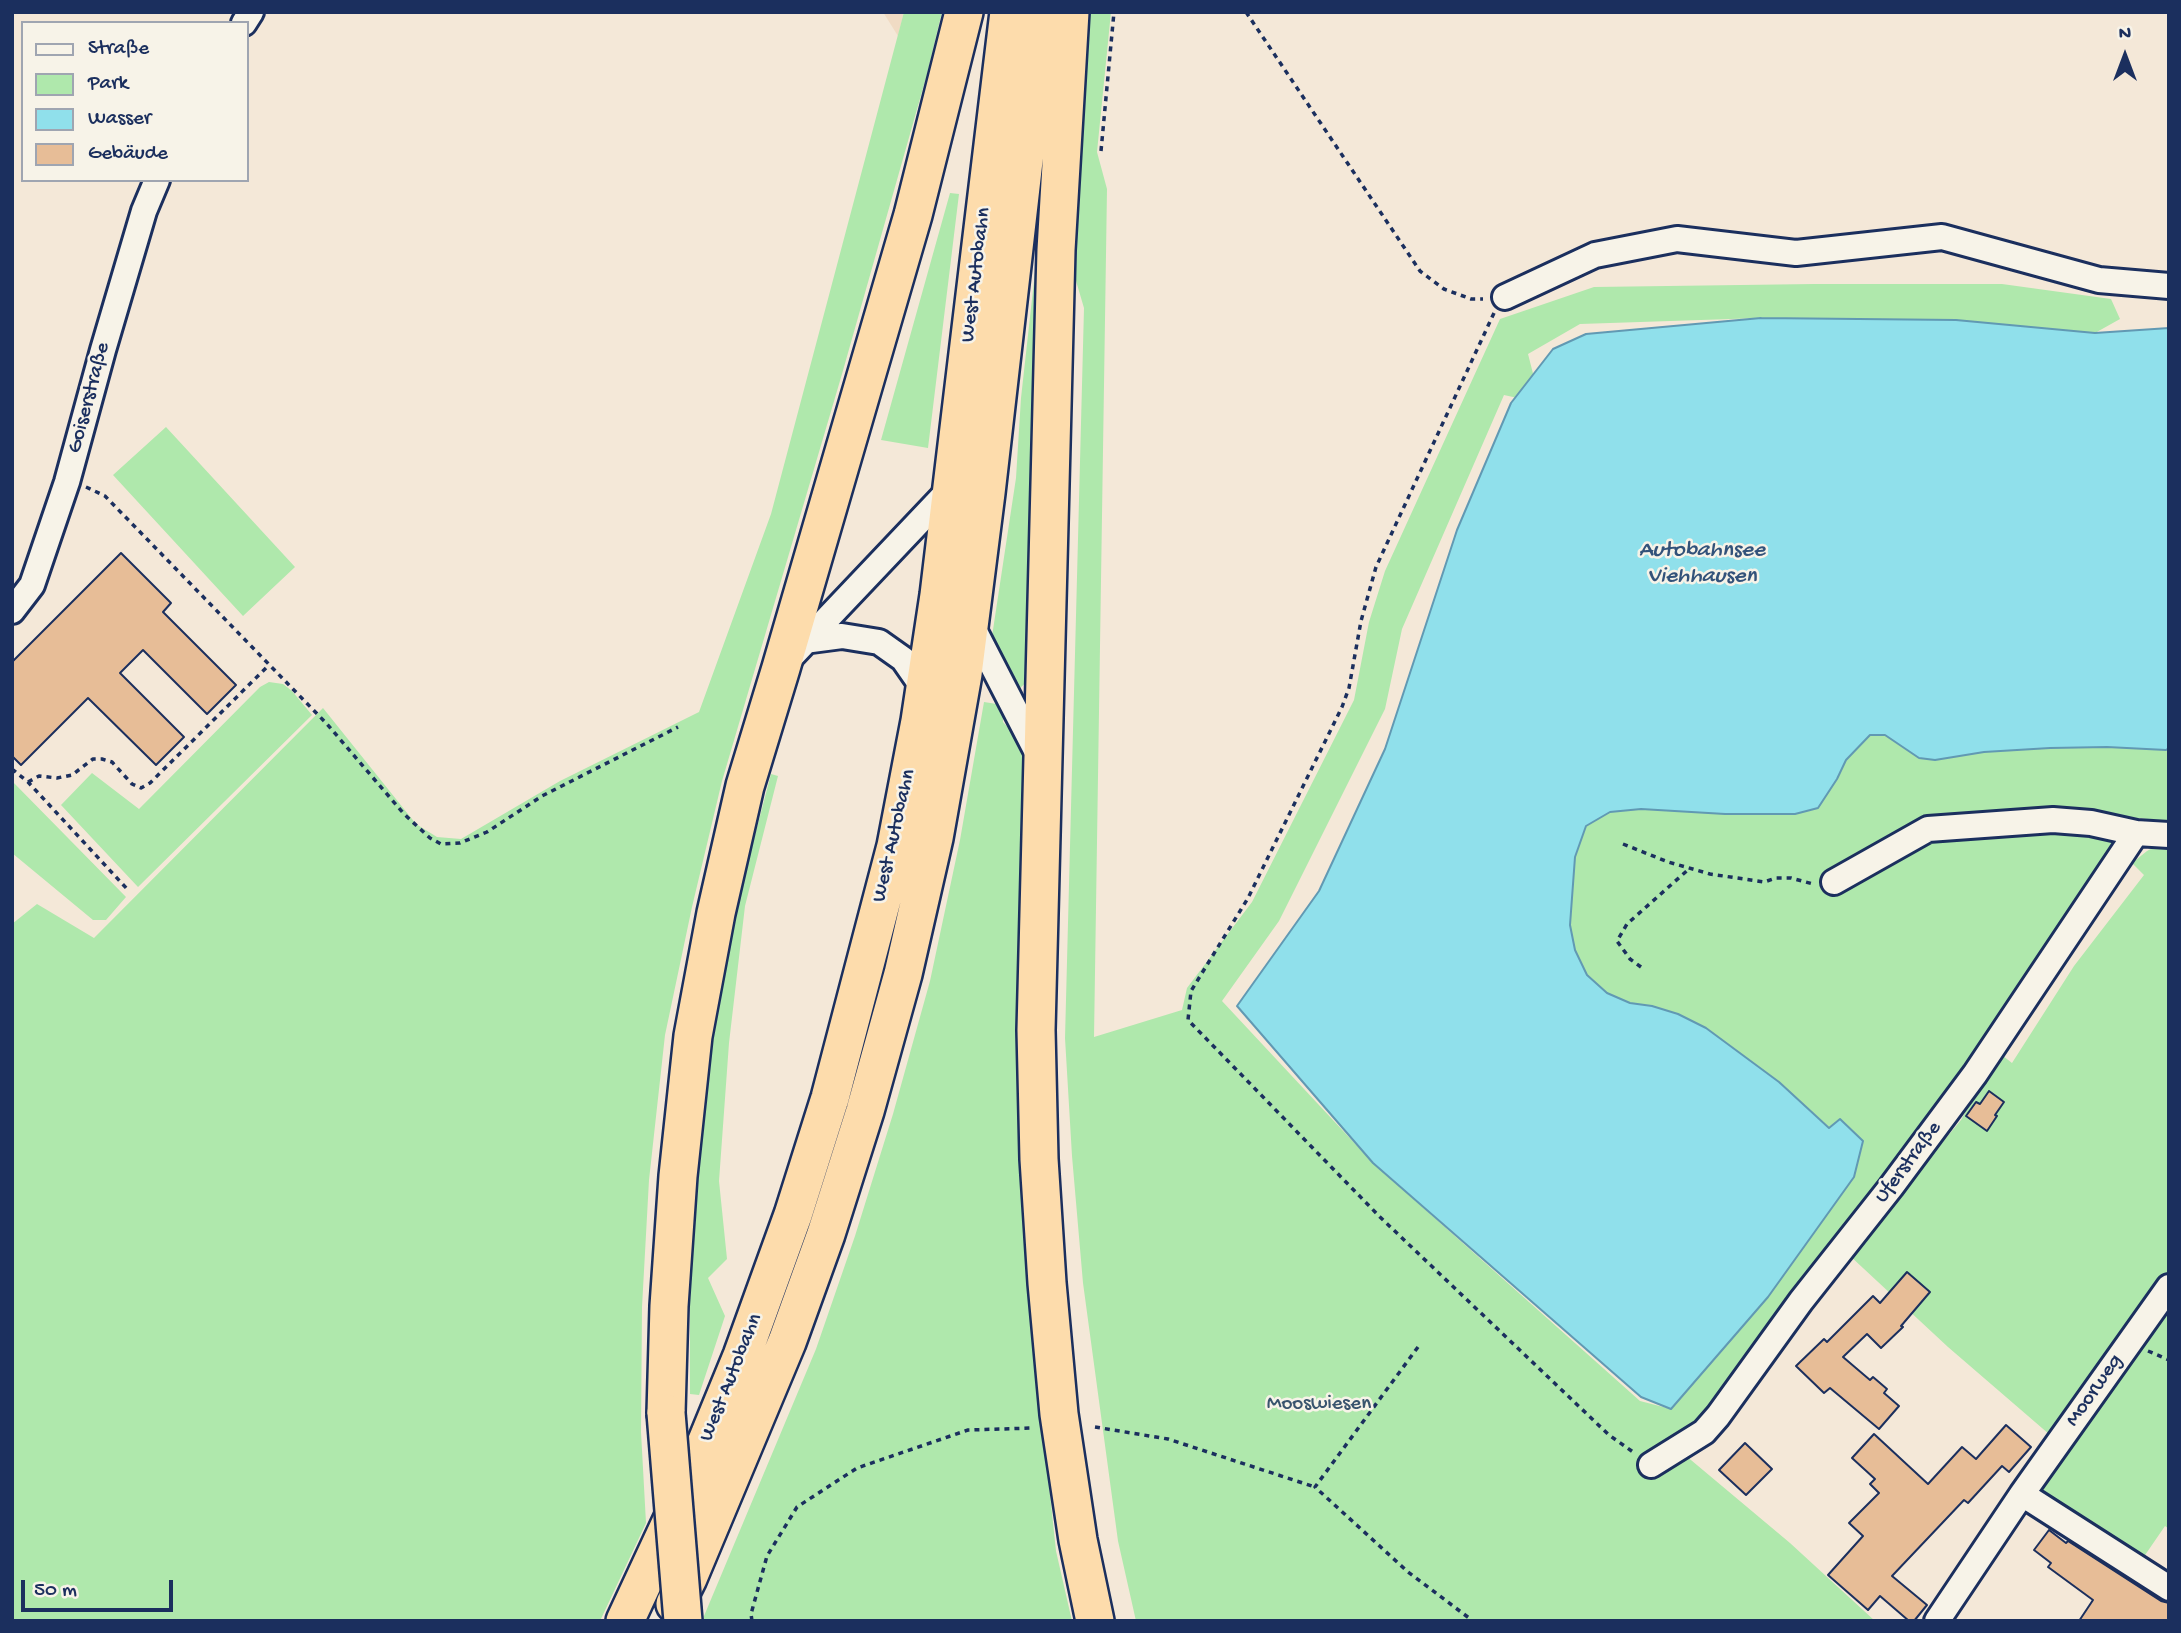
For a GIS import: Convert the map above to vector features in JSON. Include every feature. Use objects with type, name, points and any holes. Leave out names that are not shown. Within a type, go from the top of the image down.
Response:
[{"type":"highway","points":[[683,1621],[666,1413],[669,1306],[692,1035],[745,786],[913,215],[964,12]]},
{"type":"highway","name":"West Autobahn","points":[[625,1621],[693,1475],[742,1356],[813,1157],[896,846],[939,595],[1009,12]]},
{"type":"highway","name":"West Autobahn","points":[[666,1621],[688,1578],[787,1342],[865,1111],[903,974],[934,838],[963,674],[1041,12]]},
{"type":"highway","points":[[1069,12],[1056,250],[1036,1030],[1039,1159],[1059,1414],[1078,1540],[1095,1621]]},
{"type":"street","name":"Goiserstraße","points":[[12,611],[32,585],[67,482],[144,211],[157,182]]},
{"type":"street","points":[[1505,297],[1595,255],[1676,239],[1796,253],[1942,237],[2099,280],[2169,286]]},
{"type":"street","points":[[781,668],[952,488]]},
{"type":"street","points":[[970,622],[1042,762]]},
{"type":"street","points":[[804,641],[842,636],[879,642],[903,659],[919,682],[923,700]]},
{"type":"street","points":[[1834,882],[1928,829],[2053,820],[2091,823],[2136,833],[2169,835]]},
{"type":"street","name":"Uferstraße","points":[[1651,1465],[1704,1432],[1718,1416],[1801,1301],[1975,1074],[2136,833]]},
{"type":"street","name":"Moorweg","points":[[1937,1621],[2022,1494],[2169,1287]]},
{"type":"street","points":[[2022,1494],[2169,1588]]},
{"type":"path","points":[[1101,151],[1114,12]]},
{"type":"path","points":[[1246,12],[1420,271],[1444,289],[1471,299],[1505,297]]},
{"type":"path","points":[[1505,297],[1492,316],[1376,567],[1361,621],[1349,688],[1342,707],[1248,898],[1191,991],[1188,1020],[1380,1217],[1609,1435],[1651,1465]]},
{"type":"path","points":[[67,482],[84,486],[105,496],[327,724],[404,814],[430,838],[442,844],[460,843],[487,832],[542,796],[678,727]]},
{"type":"path","points":[[28,782],[39,776],[57,778],[72,775],[93,759],[102,759],[112,762],[132,784],[141,788],[150,783],[269,665]]},
{"type":"path","points":[[12,769],[28,782],[129,891]]},
{"type":"path","points":[[1623,844],[1690,869],[1748,881],[1764,882],[1776,878],[1791,878],[1821,887],[1834,882]]},
{"type":"path","points":[[1642,968],[1630,959],[1617,941],[1626,924],[1690,869]]},
{"type":"path","points":[[1315,1487],[1418,1347]]},
{"type":"path","points":[[1095,1427],[1168,1439],[1315,1487],[1408,1572],[1473,1621]]},
{"type":"path","points":[[752,1621],[751,1614],[767,1556],[797,1507],[858,1468],[968,1430],[1033,1428]]},
{"type":"shaded area","points":[[883,12],[904,12],[898,36]]},
{"type":"green space","points":[[904,12],[942,12],[842,374],[722,781],[665,1035],[649,1180],[642,1307],[641,1432],[646,1523],[600,1621],[12,1621],[12,924],[37,904],[94,938],[323,708],[416,824],[437,837],[461,839],[560,781],[699,712],[771,514]]},
{"type":"green space","name":"Mooswiesen","points":[[1089,12],[1111,12],[1097,152],[1107,189],[1094,1037],[1182,1010],[1187,988],[1252,902],[1354,700],[1369,622],[1385,571],[1500,319],[1594,287],[2002,284],[2111,299],[2120,319],[2095,333],[1956,320],[1761,318],[1580,324],[1528,354],[1538,393],[1522,399],[1504,395],[1402,629],[1385,709],[1279,921],[1222,1001],[1373,1163],[1640,1401],[1671,1409],[1830,1128],[1779,1082],[1706,1028],[1652,1006],[1630,1003],[1607,993],[1587,975],[1575,950],[1570,925],[1575,857],[1586,826],[1610,812],[1641,809],[1725,814],[1795,814],[1817,808],[1837,779],[1846,760],[1870,735],[1885,735],[1919,758],[1935,760],[1984,752],[2050,748],[2169,748],[2169,821],[2126,817],[2111,854],[2003,1013],[1685,1455],[1790,1543],[1875,1621],[1136,1621],[1118,1541],[1083,1283],[1065,1038],[1084,308],[1071,264]]},
{"type":"green space","points":[[950,193],[959,194],[928,448],[881,440]]},
{"type":"green space","points":[[1038,245],[1031,678],[1019,689],[991,643],[1016,478],[1021,398]]},
{"type":"green space","points":[[166,427],[295,567],[243,616],[113,475]]},
{"type":"green space","points":[[269,682],[283,684],[312,715],[138,887],[61,805],[92,773],[139,809],[260,687]]},
{"type":"green space","points":[[984,702],[1003,705],[1003,722],[1011,731],[1023,734],[1017,1034],[1020,1160],[1028,1286],[1056,1551],[1072,1621],[704,1621],[816,1349],[893,1114],[930,981],[960,840]]},
{"type":"green space","points":[[771,774],[778,776],[745,906],[729,1043],[719,1181],[727,1259],[708,1278],[725,1316],[699,1395],[690,1394],[690,1301],[696,1179],[713,1037],[737,904]]},
{"type":"green space","points":[[12,781],[126,897],[106,920],[93,920],[12,853]]},
{"type":"green space","points":[[2169,844],[2169,1529],[2165,1526],[2141,1561],[2034,1490],[2064,1447],[1948,1347],[1849,1255],[1961,1120],[1998,1052],[2012,1063],[2074,966],[2144,875],[2132,863],[2158,845]]},
{"type":"water","name":"Autobahnsee Viehhausen","points":[[1761,318],[1956,320],[2095,333],[2169,328],[2169,748],[2050,748],[1984,752],[1935,760],[1919,758],[1885,735],[1870,735],[1846,760],[1818,808],[1795,814],[1725,814],[1641,809],[1610,812],[1586,826],[1575,857],[1570,925],[1575,950],[1587,975],[1607,993],[1630,1003],[1678,1014],[1706,1028],[1779,1082],[1829,1128],[1840,1119],[1863,1141],[1854,1177],[1768,1297],[1671,1409],[1641,1397],[1373,1163],[1237,1006],[1319,891],[1385,749],[1457,530],[1511,403],[1553,349],[1586,334]]},
{"type":"building","points":[[121,553],[171,603],[163,612],[236,685],[207,714],[143,650],[120,673],[184,737],[156,765],[88,698],[21,765],[12,756],[12,662]]},
{"type":"building","points":[[1989,1091],[2004,1102],[1987,1131],[1966,1116],[1976,1102],[1980,1104]]},
{"type":"building","points":[[1907,1272],[1930,1292],[1901,1326],[1903,1327],[1881,1348],[1867,1334],[1843,1357],[1870,1380],[1873,1377],[1887,1389],[1884,1393],[1899,1406],[1879,1429],[1830,1388],[1824,1393],[1796,1366],[1824,1339],[1827,1342],[1873,1296],[1880,1303]]},
{"type":"building","points":[[2006,1425],[2031,1447],[2009,1472],[2002,1466],[1968,1503],[1964,1500],[1892,1576],[1927,1605],[1914,1621],[1909,1621],[1880,1596],[1868,1610],[1828,1575],[1863,1536],[1849,1523],[1879,1493],[1870,1484],[1875,1479],[1852,1458],[1874,1434],[1928,1484],[1962,1447],[1976,1459]]},
{"type":"building","points":[[1745,1443],[1772,1469],[1746,1495],[1719,1470]]},
{"type":"building","points":[[2049,1530],[2161,1601],[2169,1603],[2169,1621],[2079,1621],[2093,1600],[2048,1567],[2051,1563],[2034,1550]]}]
